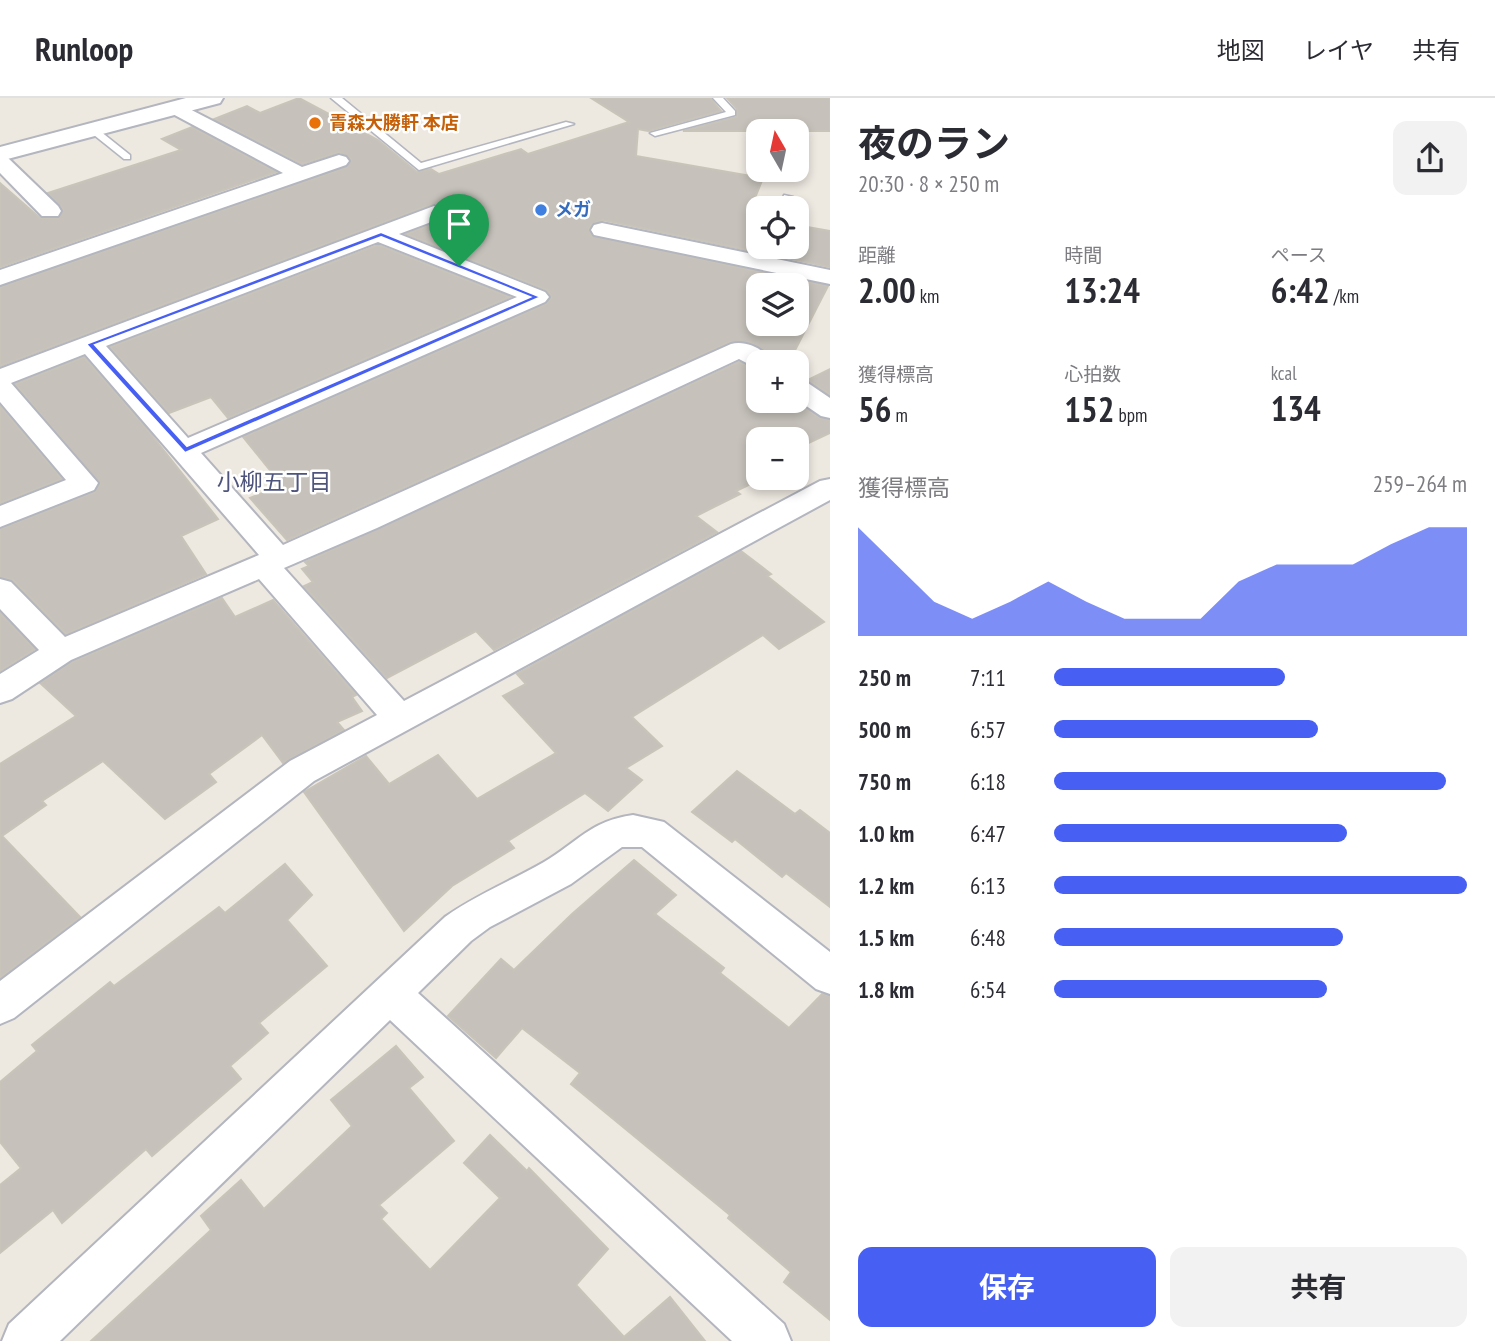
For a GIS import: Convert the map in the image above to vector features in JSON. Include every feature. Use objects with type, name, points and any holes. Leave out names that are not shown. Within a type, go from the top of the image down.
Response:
[{"type":"street","points":[[0,153],[212,98]]},
{"type":"street","points":[[176,108],[299,174]]},
{"type":"street","points":[[0,278],[339,160]]},
{"type":"street","points":[[0,161],[50,211]]},
{"type":"street","points":[[0,378],[434,213]]},
{"type":"street","points":[[602,230],[746,251]]},
{"type":"street","points":[[185,450],[537,297],[381,235]]},
{"type":"street","points":[[781,259],[830,277]]},
{"type":"street","points":[[90,344],[185,450],[401,720]]},
{"type":"street","points":[[0,690],[60,652],[272,562],[740,349],[746,353]]},
{"type":"street","points":[[0,386],[84,483],[0,517]]},
{"type":"street","points":[[809,396],[830,410]]},
{"type":"street","points":[[0,1005],[302,771],[830,488]]},
{"type":"street","points":[[0,590],[60,652]]},
{"type":"street","points":[[26,1341],[458,929],[477,915],[558,873],[614,833],[634,830],[651,832],[830,976]]},
{"type":"street","points":[[391,995],[767,1341]]},
{"type":"lane","points":[[336,98],[419,167],[569,124]]},
{"type":"lane","points":[[655,133],[732,113],[718,98]]},
{"type":"lane","points":[[92,130],[127,157]]},
{"type":"building","points":[[299,98],[378,140],[417,172],[431,169],[439,174],[521,149],[528,154],[629,122],[591,98],[710,98],[721,111],[648,131],[638,129],[636,156],[746,175],[746,182],[761,182],[756,196],[746,196],[746,250],[603,220],[592,224],[589,229],[592,236],[767,273],[746,273],[746,336],[802,336],[795,350],[764,350],[749,342],[730,342],[287,540],[250,498],[282,485],[243,437],[546,304],[552,297],[547,290],[406,234],[444,219],[447,214],[444,207],[435,203],[0,366],[0,287],[347,167],[351,159],[340,152],[302,164],[214,119],[247,106],[260,113]]},
{"type":"building","points":[[727,98],[830,98],[830,131],[809,131],[809,119],[746,119],[746,131],[683,131],[737,117],[737,109]]},
{"type":"building","points":[[192,127],[276,172],[0,267],[0,183],[40,218],[58,219],[63,210],[48,193],[181,150],[162,139]]},
{"type":"building","points":[[809,227],[830,231],[830,267],[791,259],[809,259]]},
{"type":"building","points":[[378,245],[510,297],[228,418],[211,397],[169,413],[110,347]]},
{"type":"building","points":[[809,282],[828,286],[809,323]]},
{"type":"building","points":[[84,357],[142,423],[218,519],[181,536],[206,574],[66,634],[13,580],[0,577],[0,529],[95,492],[100,484],[15,384]]},
{"type":"building","points":[[739,362],[746,365],[746,413],[809,413],[809,411],[820,418],[830,420],[830,433],[809,443],[809,427],[746,427],[746,486],[736,491],[740,494],[696,516],[717,532],[494,650],[476,631],[387,678],[304,586],[313,582],[302,569],[309,566],[305,562]]},
{"type":"building","points":[[830,369],[830,395],[809,381]]},
{"type":"building","points":[[0,406],[62,479],[0,503]]},
{"type":"building","points":[[741,551],[824,622],[779,649],[763,635],[632,717],[662,746],[626,768],[642,780],[608,811],[585,793],[508,841],[514,848],[452,886],[404,931],[304,792],[366,756],[389,784],[438,755],[477,799],[556,753],[503,696],[526,684],[517,674]]},
{"type":"building","points":[[222,598],[235,617],[273,600],[356,695],[352,697],[362,711],[337,722],[344,730],[283,763],[262,735],[209,774],[216,782],[165,819],[103,761],[42,801],[46,805],[2,836],[80,917],[0,978],[0,764],[76,716],[40,683],[72,662]]},
{"type":"building","points":[[0,613],[35,649],[0,671]]},
{"type":"building","points":[[737,771],[795,814],[800,810],[830,833],[830,907],[786,873],[782,877],[735,839],[732,842],[692,812]]},
{"type":"building","points":[[634,860],[676,895],[655,914],[724,968],[720,973],[789,1028],[822,994],[830,996],[830,1320],[784,1282],[791,1272],[728,1218],[730,1215],[571,1084],[580,1073],[522,1028],[496,1058],[448,1016],[501,959],[514,970]]},
{"type":"building","points":[[285,864],[312,895],[287,920],[327,966],[259,1023],[268,1033],[230,1066],[241,1079],[152,1156],[146,1149],[62,1223],[53,1210],[0,1253],[0,1185],[21,1168],[0,1142],[0,1082],[37,1051],[32,1045],[110,982],[114,986],[219,907],[225,913]]},
{"type":"building","points":[[396,1046],[423,1077],[409,1088],[454,1141],[379,1205],[387,1213],[381,1219],[430,1270],[500,1198],[464,1163],[490,1135],[527,1171],[529,1168],[608,1249],[576,1285],[624,1337],[670,1297],[705,1341],[91,1341],[211,1230],[201,1216],[241,1180],[264,1209],[352,1126],[331,1100]]},
{"type":"place","name":"青森大勝軒 本店","points":[[315,123]]},
{"type":"place","name":"メガ","points":[[541,210]]},
{"type":"district","name":"小柳五丁目","points":[[274,482]]},
{"type":"route","points":[[381,235],[459,266],[537,297],[185,450],[90,344],[381,235]]}]
